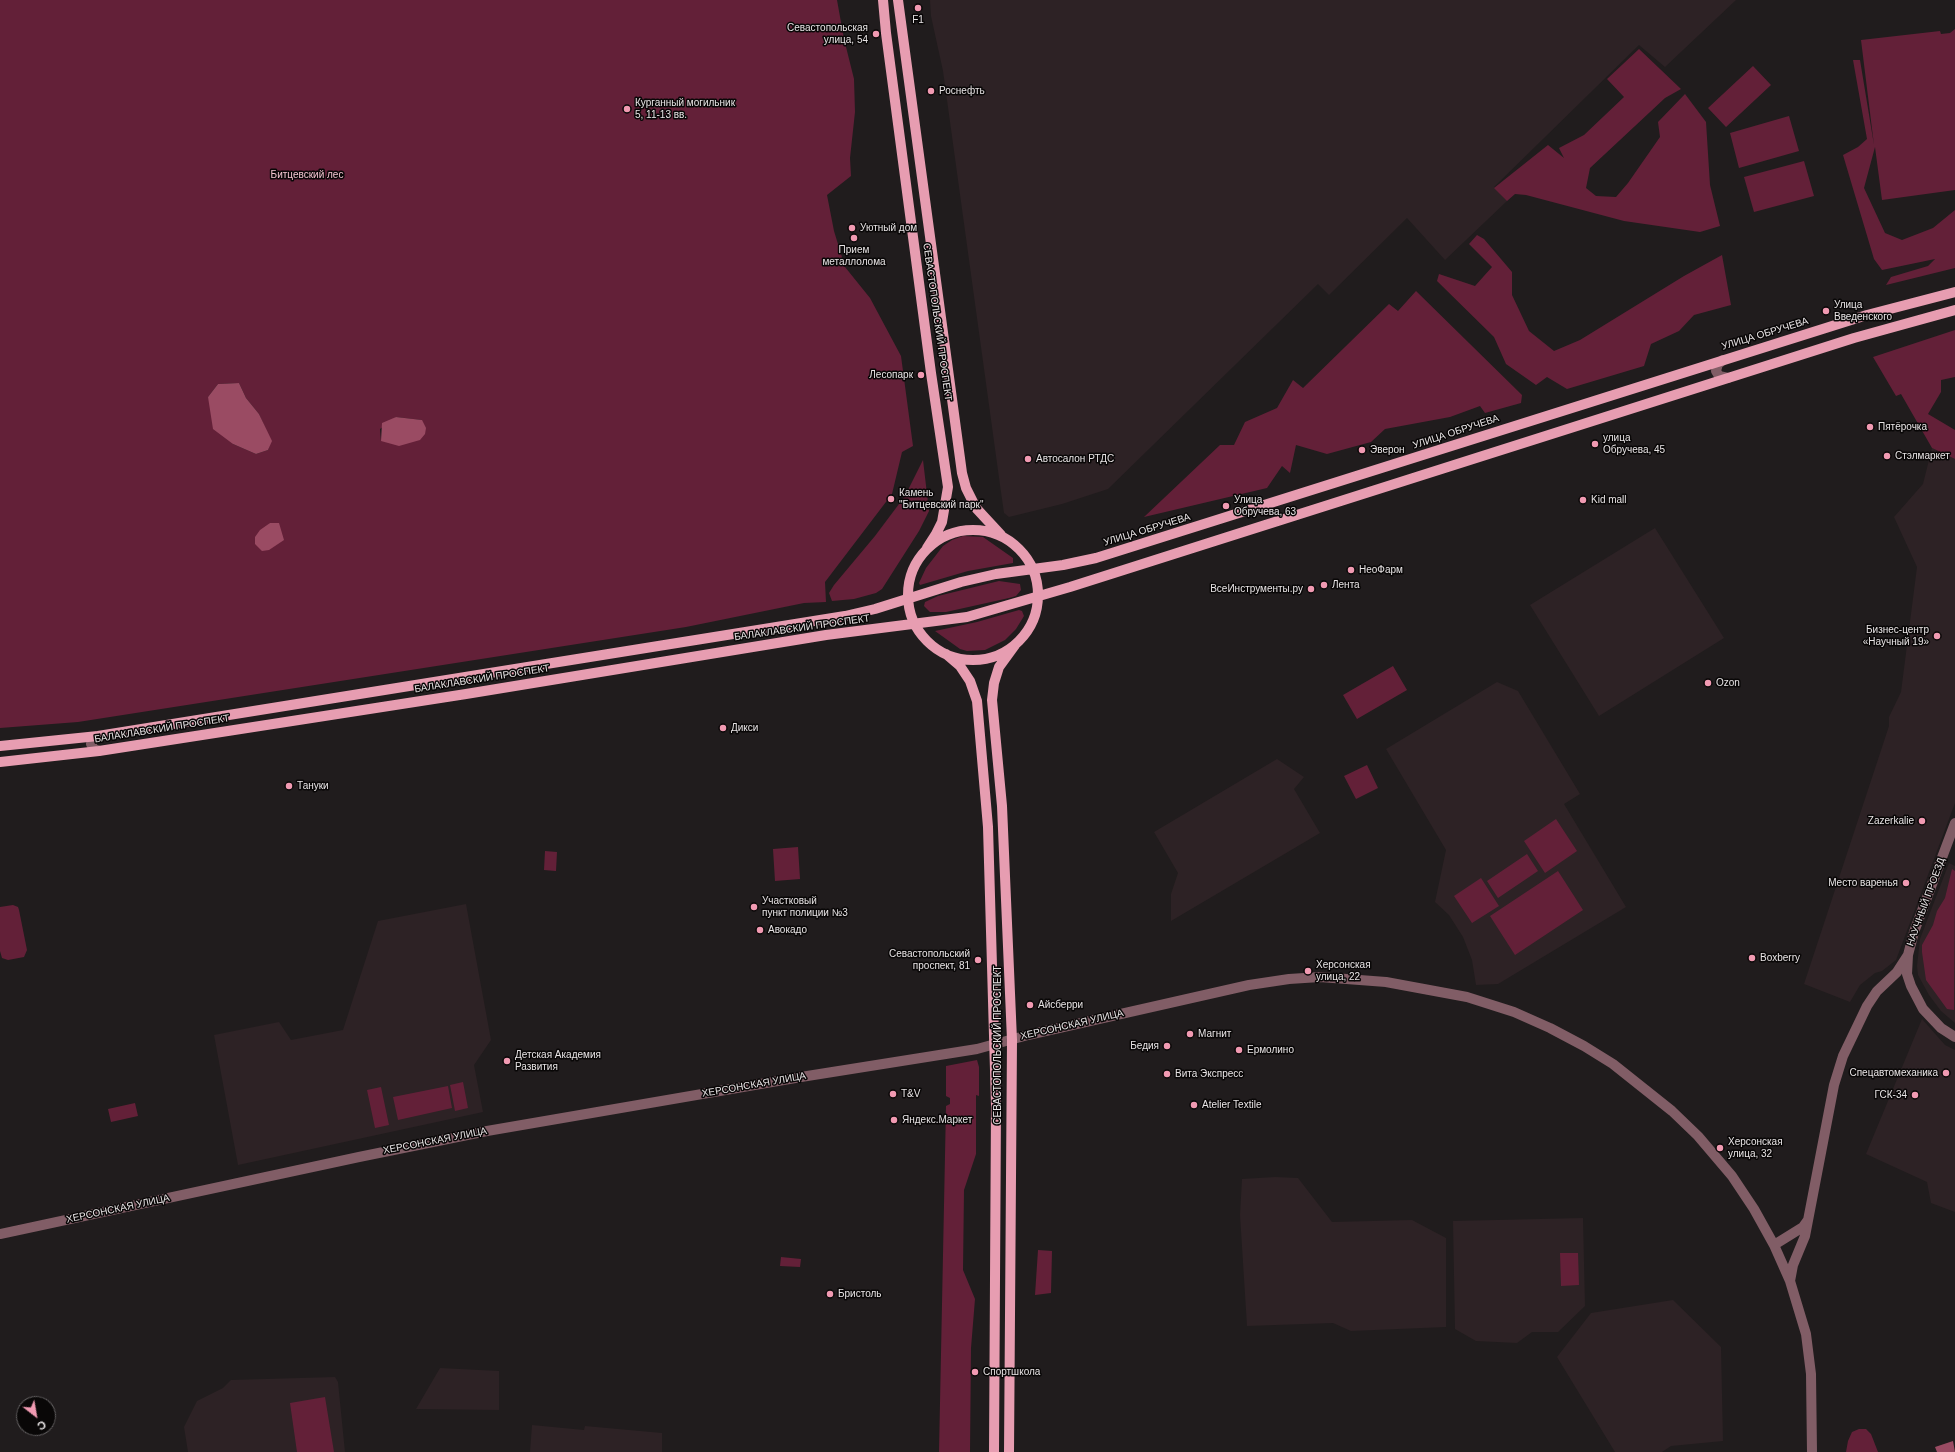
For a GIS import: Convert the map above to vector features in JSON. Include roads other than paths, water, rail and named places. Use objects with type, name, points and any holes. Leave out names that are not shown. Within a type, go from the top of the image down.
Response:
[{"type":"main road","name":"СЕВАСТОПОЛЬСКИЙ ПРОСПЕКТ","points":[[883,0],[886,33],[931,373],[948,487],[942,522],[912,574],[906,592],[906,599]]},
{"type":"main road","name":"СЕВАСТОПОЛЬСКИЙ ПРОСПЕКТ","points":[[898,0],[962,473],[966,488],[976,508],[1001,535],[1019,550],[1032,569],[1038,586],[1039,596],[1038,605],[1031,626],[999,667],[994,683],[992,700],[1002,806],[1012,1040],[1009,1452]]},
{"type":"main road","name":"УЛИЦА ОБРУЧЕВА","points":[[961,582],[1063,565],[1128,549],[1867,315],[1955,292]]},
{"type":"main road","points":[[1039,596],[1861,336],[1955,310]]},
{"type":"main road","points":[[927,548],[944,535],[968,528],[991,531],[1001,535]]},
{"type":"main road","name":"БАЛАКЛАВСКИЙ ПРОСПЕКТ","points":[[0,746],[98,736],[845,616],[961,582]]},
{"type":"main road","name":"БАЛАКЛАВСКИЙ ПРОСПЕКТ","points":[[0,762],[99,751],[466,694],[826,635],[916,625],[967,617],[1039,596]]},
{"type":"main road","points":[[906,599],[916,625]]},
{"type":"main road","name":"СЕВАСТОПОЛЬСКИЙ ПРОСПЕКТ","points":[[916,625],[934,645],[960,666],[970,681],[977,701],[980,726],[988,827],[994,1044],[994,1452]]},
{"type":"main road","points":[[946,654],[963,660],[978,662],[1004,653],[1015,645]]},
{"type":"street","points":[[1723,360],[1718,364],[1716,371],[1719,376],[1728,378]]},
{"type":"street","points":[[98,736],[93,738],[91,744],[94,749],[99,751]]},
{"type":"street","name":"НАУЧНЫЙ ПРОЕЗД","points":[[1955,823],[1927,895],[1908,955],[1907,974],[1917,999],[1931,1019],[1955,1037]]},
{"type":"street","points":[[1790,1282],[1793,1265],[1805,1236],[1834,1085],[1843,1056],[1866,1006],[1877,991],[1897,972],[1908,955]]},
{"type":"street","name":"ХЕРСОНСКАЯ УЛИЦА","points":[[0,1234],[487,1131],[801,1076],[946,1055],[1190,997],[1289,979],[1332,978],[1386,982],[1467,997],[1514,1012],[1550,1028],[1607,1060],[1646,1089],[1698,1136],[1720,1161],[1754,1210],[1774,1245],[1790,1282],[1806,1334],[1811,1374],[1812,1452]]},
{"type":"street","points":[[1887,982],[1898,980],[1911,986]]},
{"type":"street","points":[[1774,1245],[1790,1237],[1803,1227],[1809,1218]]},
{"type":"place","name":"F1","points":[[918,8]]},
{"type":"place","name":"Севастопольская улица, 54","points":[[876,34]]},
{"type":"place","name":"Роснефть","points":[[931,91]]},
{"type":"place","name":"Курганный могильник 5, 11-13 вв.","points":[[627,109]]},
{"type":"place","name":"Уютный дом","points":[[852,228]]},
{"type":"place","name":"Прием металлолома","points":[[854,238]]},
{"type":"place","name":"Улица Введенского","points":[[1826,311]]},
{"type":"place","name":"Лесопарк","points":[[921,375]]},
{"type":"place","name":"Пятёрочка","points":[[1870,427]]},
{"type":"place","name":"улица Обручева, 45","points":[[1595,444]]},
{"type":"place","name":"Эверон","points":[[1362,450]]},
{"type":"place","name":"Стэлмаркет","points":[[1887,456]]},
{"type":"place","name":"Автосалон РТДС","points":[[1028,459]]},
{"type":"place","name":"Камень \"Битцевский парк\"","points":[[891,499]]},
{"type":"place","name":"Kid mall","points":[[1583,500]]},
{"type":"place","name":"Улица Обручева, 63","points":[[1226,506]]},
{"type":"place","name":"НеоФарм","points":[[1351,570]]},
{"type":"place","name":"Лента","points":[[1324,585]]},
{"type":"place","name":"ВсеИнструменты.ру","points":[[1311,589]]},
{"type":"place","name":"Бизнес-центр «Научный 19»","points":[[1937,636]]},
{"type":"place","name":"Ozon","points":[[1708,683]]},
{"type":"place","name":"Дикси","points":[[723,728]]},
{"type":"place","name":"Тануки","points":[[289,786]]},
{"type":"place","name":"Zazerkalie","points":[[1922,821]]},
{"type":"place","name":"Место варенья","points":[[1906,883]]},
{"type":"place","name":"Участковый пункт полиции №3","points":[[754,907]]},
{"type":"place","name":"Авокадо","points":[[760,930]]},
{"type":"place","name":"Boxberry","points":[[1752,958]]},
{"type":"place","name":"Севастопольский проспект, 81","points":[[978,960]]},
{"type":"place","name":"Херсонская улица, 22","points":[[1308,971]]},
{"type":"place","name":"Айсберри","points":[[1030,1005]]},
{"type":"place","name":"Магнит","points":[[1190,1034]]},
{"type":"place","name":"Бедия","points":[[1167,1046]]},
{"type":"place","name":"Ермолино","points":[[1239,1050]]},
{"type":"place","name":"Детская Академия Развития","points":[[507,1061]]},
{"type":"place","name":"Спецавтомеханика","points":[[1946,1073]]},
{"type":"place","name":"Вита Экспресс","points":[[1167,1074]]},
{"type":"place","name":"T&V","points":[[893,1094]]},
{"type":"place","name":"ГСК-34","points":[[1915,1095]]},
{"type":"place","name":"Atelier Textile","points":[[1194,1105]]},
{"type":"place","name":"Яндекс.Маркет","points":[[894,1120]]},
{"type":"place","name":"Херсонская улица, 32","points":[[1720,1148]]},
{"type":"place","name":"Бристоль","points":[[830,1294]]},
{"type":"place","name":"Спортшкола","points":[[975,1372]]},
{"type":"park label","name":"Битцевский лес","points":[[307,175]]}]
